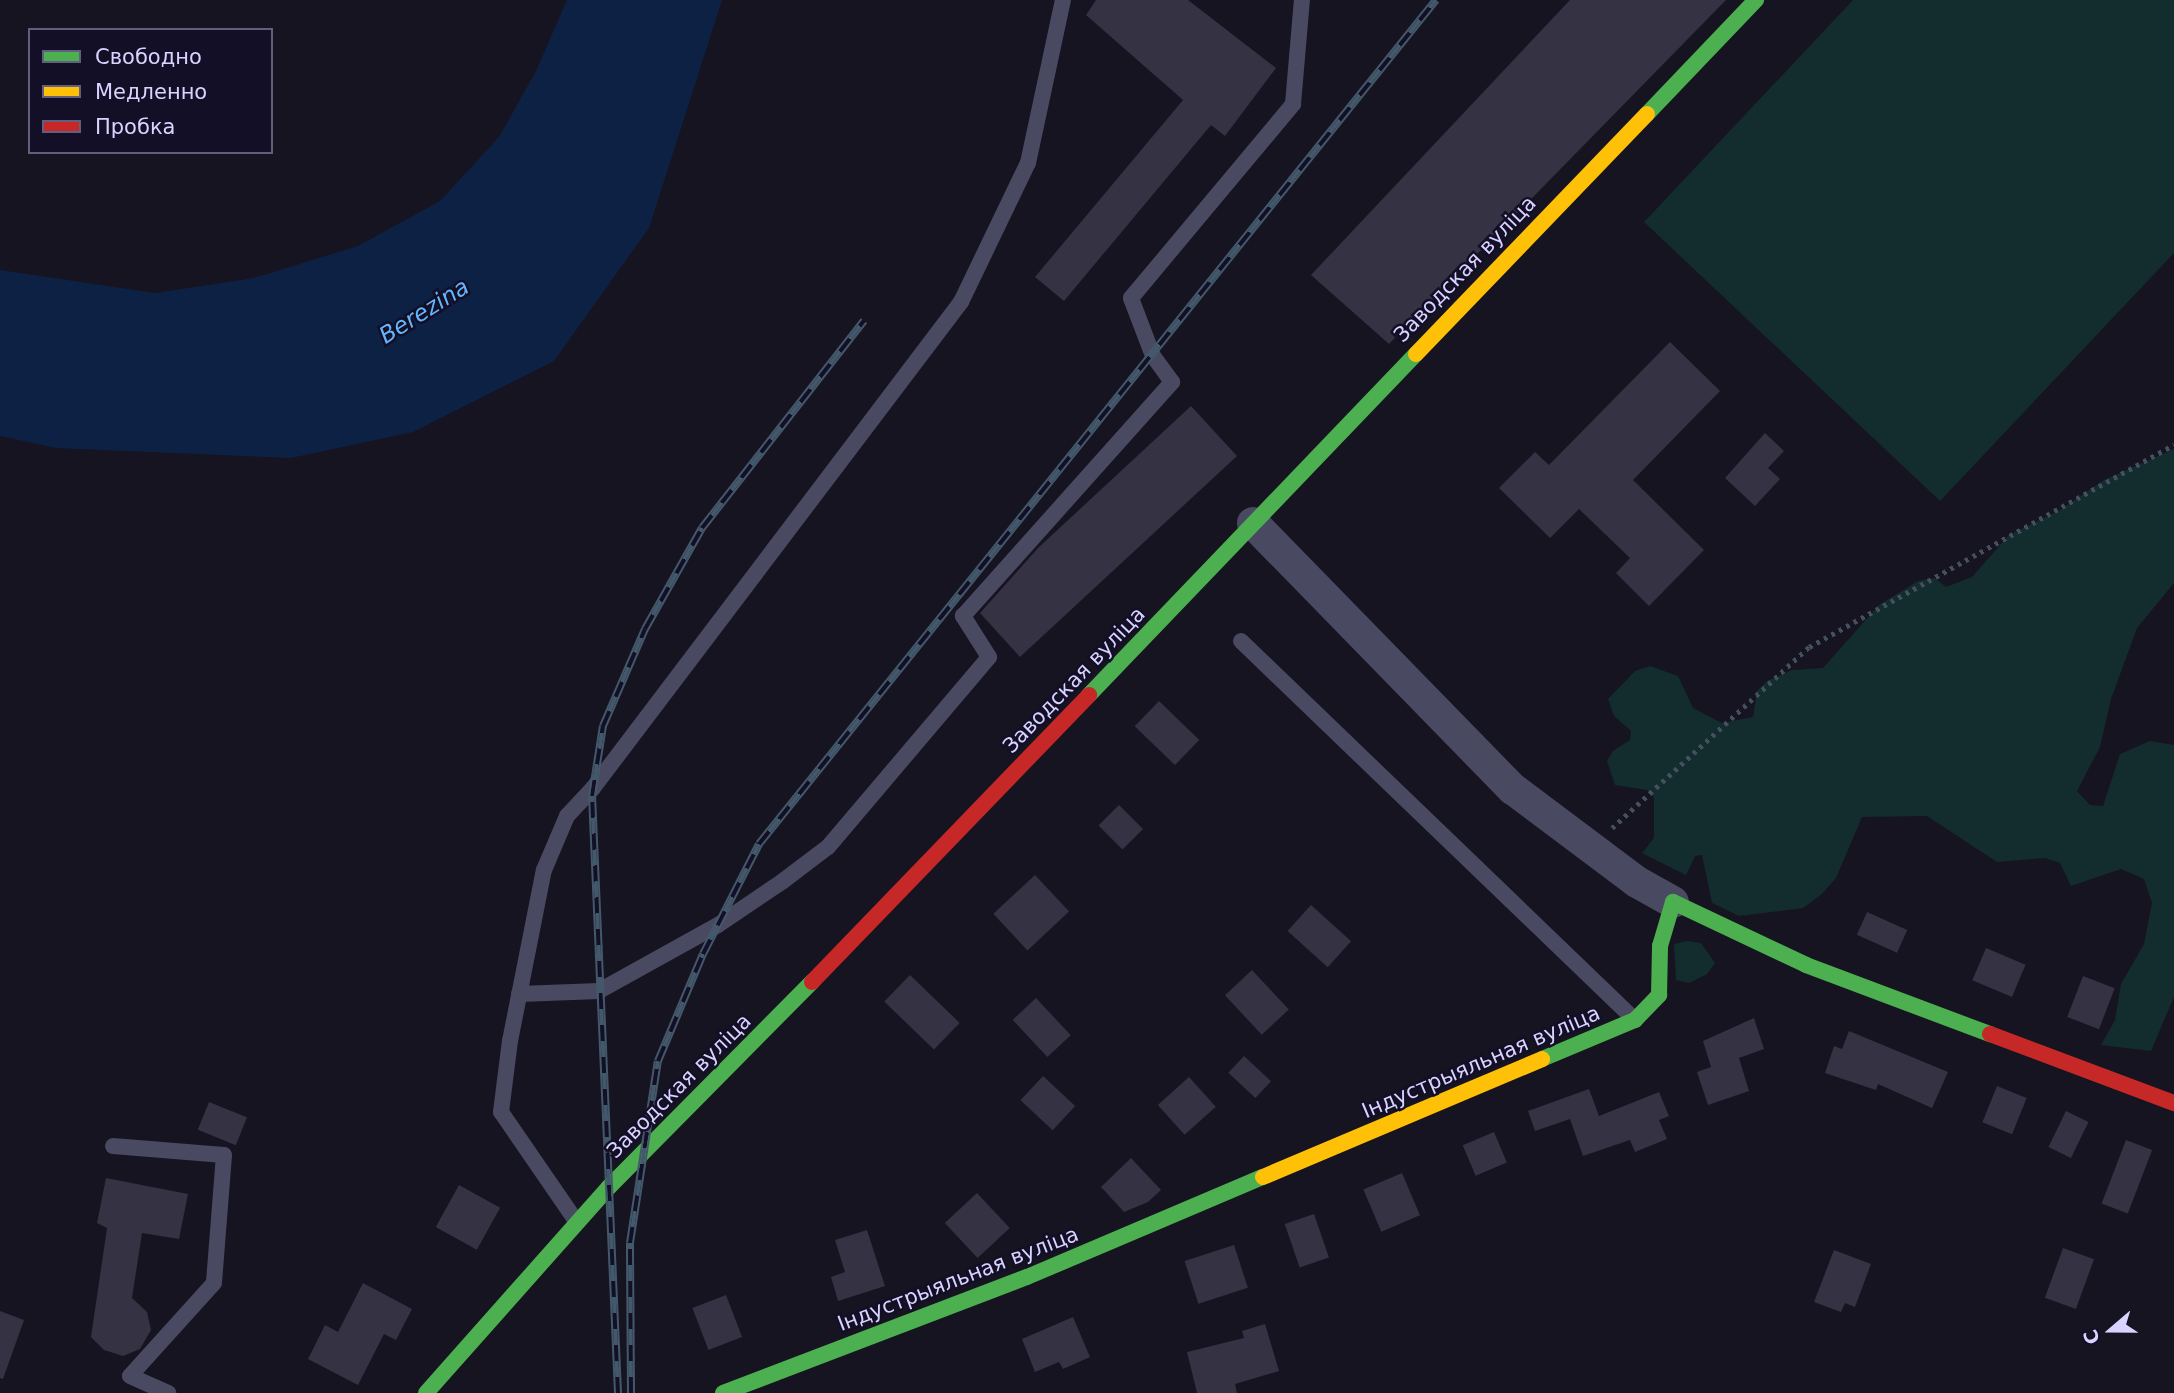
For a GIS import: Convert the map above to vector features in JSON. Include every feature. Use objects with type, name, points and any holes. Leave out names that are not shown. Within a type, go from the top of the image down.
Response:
[{"type":"main road","name":"Заводская вуліца","points":[[426,1393],[576,1221],[831,963],[1756,0]]},
{"type":"main road","name":"Індустрыяльная вуліца","points":[[723,1393],[1027,1277],[1635,1020],[1659,995],[1660,946],[1673,902]]},
{"type":"main road","points":[[1673,902],[1806,965],[2174,1103]]},
{"type":"street","points":[[1252,523],[1513,789],[1590,847],[1673,902]]},
{"type":"lane","points":[[576,1221],[501,1112],[519,994],[544,870],[567,816],[593,788],[961,302],[1028,163],[1063,0]]},
{"type":"lane","points":[[519,994],[599,991],[718,925],[783,881],[828,847],[989,657],[963,616],[1172,382],[1153,356],[1131,298],[1293,104],[1302,0]]},
{"type":"lane","points":[[1241,641],[1635,1020]]},
{"type":"lane","points":[[113,1146],[224,1155],[214,1283],[130,1376],[168,1393]]},
{"type":"path","points":[[1590,847],[1809,647],[2174,445]]},
{"type":"green space","points":[[1853,0],[2174,0],[2174,253],[1940,501],[1644,222]]},
{"type":"green space","points":[[2174,449],[2174,583],[2137,628],[2111,699],[2100,747],[2077,791],[2090,805],[2103,806],[2120,754],[2150,741],[2174,745],[2174,997],[2151,1051],[2101,1045],[2115,1020],[2121,984],[2144,944],[2152,903],[2144,879],[2121,869],[2071,886],[2060,863],[2045,858],[1997,862],[1927,816],[1862,817],[1836,878],[1822,894],[1803,908],[1739,916],[1712,903],[1702,855],[1695,856],[1686,875],[1642,853],[1654,838],[1654,797],[1647,790],[1615,785],[1607,761],[1613,751],[1630,740],[1631,731],[1614,716],[1608,699],[1635,671],[1650,666],[1678,676],[1693,708],[1722,723],[1753,717],[1757,691],[1767,681],[1792,670],[1823,668],[1879,605],[1918,581],[1935,578],[1946,587],[1972,577],[2009,535],[2060,510],[2104,480]]},
{"type":"green space","points":[[1687,941],[1701,943],[1715,963],[1707,974],[1689,983],[1676,980],[1674,944]]},
{"type":"water","name":"Berezina","points":[[567,0],[722,0],[649,228],[554,361],[413,432],[291,458],[56,448],[0,436],[0,270],[155,293],[254,278],[358,246],[440,201],[499,137],[536,71]]},
{"type":"building","points":[[1096,0],[1188,0],[1276,68],[1225,136],[1211,125],[1064,301],[1035,277],[1183,100],[1086,15]]},
{"type":"building","points":[[1570,0],[1726,0],[1389,344],[1311,275]]},
{"type":"building","points":[[1670,342],[1720,391],[1633,480],[1704,550],[1649,606],[1616,573],[1630,558],[1579,509],[1550,538],[1499,488],[1535,452],[1549,465]]},
{"type":"building","points":[[1191,406],[1237,456],[1020,657],[980,613],[1038,548]]},
{"type":"building","points":[[1765,433],[1784,451],[1768,468],[1780,479],[1755,506],[1725,478]]},
{"type":"building","points":[[1159,701],[1199,740],[1175,765],[1135,726]]},
{"type":"building","points":[[1119,805],[1143,829],[1123,850],[1098,826]]},
{"type":"building","points":[[1035,875],[1069,912],[1027,950],[993,914]]},
{"type":"building","points":[[1311,905],[1351,941],[1328,967],[1288,931]]},
{"type":"building","points":[[1867,912],[1907,930],[1897,953],[1857,935]]},
{"type":"building","points":[[1986,948],[2026,965],[2012,997],[1972,980]]},
{"type":"building","points":[[1252,970],[1289,1009],[1262,1035],[1225,995]]},
{"type":"building","points":[[910,975],[960,1023],[934,1050],[884,1002]]},
{"type":"building","points":[[2083,976],[2115,988],[2099,1029],[2067,1017]]},
{"type":"building","points":[[1036,998],[1071,1035],[1047,1057],[1013,1020]]},
{"type":"building","points":[[1754,1018],[1764,1049],[1739,1058],[1749,1091],[1708,1105],[1697,1072],[1711,1067],[1703,1041]]},
{"type":"building","points":[[1849,1031],[1948,1072],[1932,1108],[1878,1084],[1876,1090],[1825,1073],[1834,1046],[1842,1049]]},
{"type":"building","points":[[1244,1056],[1271,1081],[1255,1098],[1228,1073]]},
{"type":"building","points":[[1043,1076],[1075,1106],[1053,1130],[1020,1100]]},
{"type":"building","points":[[1189,1077],[1216,1107],[1185,1135],[1158,1105]]},
{"type":"building","points":[[1997,1086],[2027,1098],[2012,1134],[1982,1122]]},
{"type":"building","points":[[1589,1089],[1599,1116],[1659,1092],[1669,1116],[1659,1120],[1667,1139],[1635,1152],[1630,1140],[1583,1156],[1570,1119],[1535,1131],[1528,1111]]},
{"type":"building","points":[[209,1102],[247,1117],[236,1145],[198,1130]]},
{"type":"building","points":[[2066,1111],[2088,1122],[2071,1158],[2048,1147]]},
{"type":"building","points":[[1494,1132],[1507,1162],[1476,1176],[1463,1145]]},
{"type":"building","points":[[2126,1140],[2152,1150],[2128,1214],[2102,1203]]},
{"type":"building","points":[[1131,1158],[1161,1190],[1148,1202],[1124,1212],[1101,1187]]},
{"type":"building","points":[[1402,1173],[1420,1215],[1381,1232],[1363,1189]]},
{"type":"building","points":[[106,1178],[188,1194],[179,1239],[142,1233],[132,1298],[147,1312],[151,1330],[140,1349],[123,1356],[104,1350],[91,1337],[107,1228],[97,1223]]},
{"type":"building","points":[[459,1185],[500,1208],[477,1250],[436,1227]]},
{"type":"building","points":[[977,1193],[1010,1228],[978,1258],[945,1223]]},
{"type":"building","points":[[1314,1214],[1329,1257],[1300,1268],[1285,1224]]},
{"type":"building","points":[[867,1230],[885,1286],[838,1301],[831,1277],[845,1272],[835,1240]]},
{"type":"building","points":[[1234,1245],[1248,1288],[1198,1304],[1185,1261]]},
{"type":"building","points":[[2063,1248],[2094,1259],[2076,1309],[2045,1298]]},
{"type":"building","points":[[1834,1250],[1871,1264],[1855,1307],[1845,1303],[1841,1312],[1814,1302]]},
{"type":"building","points":[[363,1283],[412,1309],[396,1340],[384,1334],[358,1385],[308,1359],[325,1325],[338,1332]]},
{"type":"building","points":[[726,1295],[742,1337],[709,1350],[692,1308]]},
{"type":"building","points":[[0,1311],[24,1320],[3,1379],[0,1378]]},
{"type":"building","points":[[1073,1317],[1090,1357],[1063,1369],[1059,1362],[1035,1372],[1022,1339]]},
{"type":"building","points":[[1265,1324],[1279,1371],[1235,1384],[1237,1393],[1197,1393],[1187,1352],[1244,1338],[1242,1331]]},
{"type":"railway","points":[[631,1393],[630,1243],[658,1061],[703,954],[759,844],[1436,0]]},
{"type":"railway","points":[[618,1393],[592,796],[603,726],[645,629],[702,528],[864,321]]},
{"type":"traffic: fast","points":[[1647,114],[1756,0]]},
{"type":"traffic: fast","points":[[1089,695],[1416,354]]},
{"type":"traffic: fast","points":[[1542,1059],[1635,1020],[1659,995],[1660,946],[1673,902],[1806,965],[1990,1034]]},
{"type":"traffic: fast","points":[[426,1393],[609,1187],[812,982]]},
{"type":"traffic: fast","points":[[723,1393],[1027,1277],[1263,1177]]},
{"type":"traffic: slow","points":[[1416,354],[1647,114]]},
{"type":"traffic: slow","points":[[1263,1177],[1542,1059]]},
{"type":"traffic: jam","points":[[812,982],[1089,695]]},
{"type":"traffic: jam","points":[[1990,1034],[2174,1103]]}]
